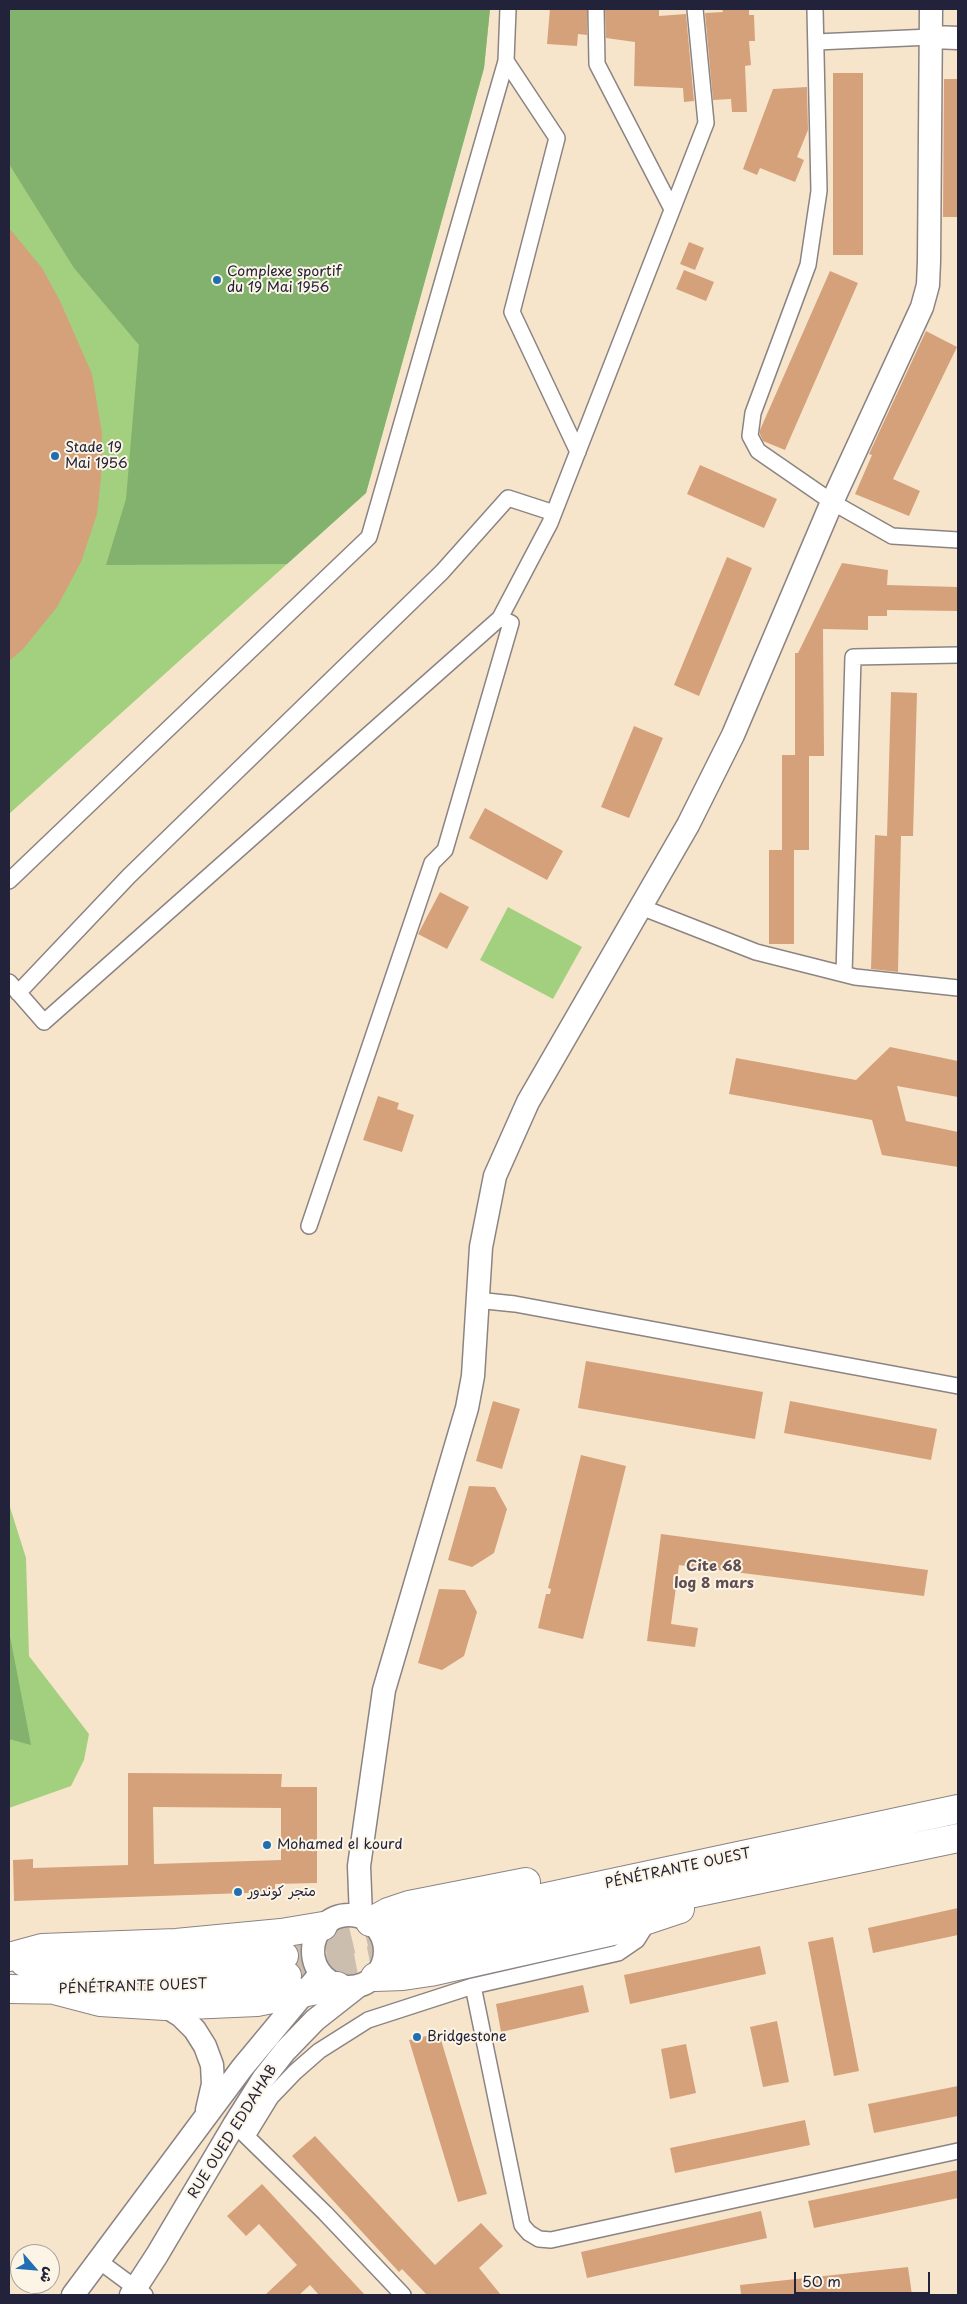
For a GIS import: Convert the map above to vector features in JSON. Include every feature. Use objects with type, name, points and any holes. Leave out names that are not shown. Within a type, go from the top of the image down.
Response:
[{"type":"highway","name":"PÉNÉTRANTE OUEST","points":[[958,1809],[718,1860],[399,1941],[734,1884],[958,1838]]},
{"type":"highway","points":[[366,1919],[410,1905],[626,1862],[675,1858],[718,1860]]},
{"type":"highway","points":[[54,1990],[100,2002],[165,2006],[256,2002],[323,1978],[403,1976],[430,1972],[649,1921],[691,1905],[734,1884]]},
{"type":"highway","points":[[9,1958],[42,1948],[176,1943],[281,1933],[327,1923]]},
{"type":"highway","name":"PÉNÉTRANTE OUEST","points":[[9,1958],[117,1970],[171,1968],[323,1978]]},
{"type":"highway","name":"PÉNÉTRANTE OUEST","points":[[9,1989],[172,1989],[323,1978]]},
{"type":"main road","points":[[323,1978],[313,1955],[313,1944],[317,1934],[348,1894],[359,1866],[384,1690],[393,1655],[448,1480],[467,1408],[473,1376],[476,1300],[481,1247],[493,1185],[509,1142],[528,1102],[688,825],[733,735],[832,502],[914,329],[928,285],[931,9]]},
{"type":"main road","points":[[931,38],[958,38]]},
{"type":"main road","points":[[359,1866],[366,1919]]},
{"type":"main road","points":[[73,2295],[242,2068],[323,1978],[381,1968],[385,1948],[383,1938],[366,1919],[351,1915],[327,1923]]},
{"type":"main road","name":"RUE OUED EDDAHAB","points":[[138,2293],[172,2231],[240,2130],[269,2072],[300,2035],[332,2005],[323,1978]]},
{"type":"main road","points":[[165,2006],[181,2016],[195,2030],[206,2046],[212,2065],[213,2084],[210,2104],[202,2122]]},
{"type":"street","points":[[9,881],[369,536],[506,61],[508,9]]},
{"type":"street","points":[[596,9],[597,64],[672,209]]},
{"type":"street","points":[[554,513],[508,498],[442,572],[130,876],[13,987],[44,1022],[500,618],[554,513],[706,123],[695,9]]},
{"type":"street","points":[[815,9],[820,191],[808,265],[753,413],[750,436],[758,451],[832,502],[892,536],[958,540]]},
{"type":"street","points":[[816,42],[931,38]]},
{"type":"street","points":[[506,61],[557,138],[512,312],[578,452]]},
{"type":"street","points":[[309,1226],[432,863],[445,850],[511,623],[500,618]]},
{"type":"street","points":[[844,974],[853,657],[958,655]]},
{"type":"street","points":[[641,907],[756,952],[844,974],[958,988]]},
{"type":"street","points":[[476,1300],[515,1304],[958,1386]]},
{"type":"street","points":[[403,2295],[325,2213],[240,2130],[318,2051],[368,2020],[473,1986],[618,1953],[637,1940],[649,1921]]},
{"type":"street","points":[[473,1986],[522,2224],[529,2233],[539,2239],[551,2240],[958,2150]]},
{"type":"street","points":[[99,2261],[138,2293]]},
{"type":"green space","name":"Complexe sportif du 19 Mai 1956","points":[[9,9],[490,9],[484,68],[366,493],[9,814]]},
{"type":"green space","name":"Complexe sportif du 19 Mai 1956","points":[[9,9],[490,9],[484,68],[366,493],[287,564],[106,565],[126,499],[139,345],[74,268],[9,164]]},
{"type":"green space","points":[[508,907],[582,947],[553,999],[480,960]]},
{"type":"green space","points":[[9,1504],[26,1558],[29,1656],[89,1734],[84,1760],[71,1786],[9,1808]]},
{"type":"green space","points":[[9,1631],[31,1745],[9,1739]]},
{"type":"building","points":[[550,9],[587,9],[587,35],[578,34],[577,46],[547,44]]},
{"type":"building","points":[[605,9],[659,9],[659,16],[686,14],[694,101],[684,102],[683,88],[634,86],[635,42],[606,38]]},
{"type":"building","points":[[722,9],[749,9],[749,15],[754,15],[755,41],[749,41],[751,65],[745,66],[747,112],[732,112],[731,99],[713,100],[705,13],[723,12]]},
{"type":"building","points":[[833,73],[863,73],[863,255],[833,255]]},
{"type":"building","points":[[944,79],[958,79],[958,217],[943,217]]},
{"type":"building","points":[[807,87],[808,130],[797,157],[804,160],[795,182],[760,168],[757,175],[743,169],[773,89]]},
{"type":"building","name":"Stade 19 Mai 1956","points":[[9,228],[42,268],[60,301],[92,374],[102,433],[101,478],[97,514],[81,562],[57,607],[24,648],[9,661]]},
{"type":"building","points":[[689,242],[704,248],[695,270],[680,264]]},
{"type":"building","points":[[684,270],[714,282],[706,301],[676,289]]},
{"type":"building","points":[[830,271],[858,283],[785,450],[763,441],[760,430]]},
{"type":"building","points":[[926,331],[957,347],[893,479],[920,491],[909,516],[855,494],[872,455],[869,454]]},
{"type":"building","points":[[700,465],[777,499],[764,528],[687,494]]},
{"type":"building","points":[[727,557],[752,568],[699,696],[674,685]]},
{"type":"building","points":[[842,563],[888,570],[887,585],[958,587],[958,611],[887,610],[887,616],[868,616],[868,630],[823,629],[824,756],[809,756],[809,850],[794,850],[794,944],[769,944],[769,850],[782,850],[782,755],[795,755],[795,653],[798,653]]},
{"type":"building","points":[[891,692],[917,693],[913,836],[901,836],[898,972],[871,969],[875,835],[887,836]]},
{"type":"building","points":[[634,726],[663,738],[629,818],[601,807]]},
{"type":"building","points":[[485,808],[563,851],[547,880],[469,838]]},
{"type":"building","points":[[440,892],[469,907],[447,949],[418,934]]},
{"type":"building","points":[[890,1047],[958,1061],[958,1097],[897,1086],[906,1121],[958,1132],[958,1167],[882,1155],[872,1120],[729,1094],[736,1058],[856,1080]]},
{"type":"building","points":[[378,1096],[399,1103],[397,1109],[414,1115],[402,1152],[363,1140]]},
{"type":"building","points":[[586,1361],[763,1392],[755,1439],[578,1408]]},
{"type":"building","points":[[493,1401],[520,1409],[502,1469],[476,1461]]},
{"type":"building","points":[[790,1401],[937,1429],[931,1460],[784,1433]]},
{"type":"building","points":[[581,1455],[626,1466],[583,1639],[538,1628],[546,1594],[550,1594],[551,1589],[548,1588]]},
{"type":"building","points":[[469,1486],[495,1487],[507,1509],[494,1553],[472,1567],[448,1560]]},
{"type":"building","points":[[661,1534],[928,1570],[924,1596],[679,1565],[671,1624],[698,1628],[695,1647],[647,1641]]},
{"type":"building","points":[[439,1589],[465,1590],[477,1612],[464,1656],[442,1670],[418,1663]]},
{"type":"building","points":[[128,1773],[282,1774],[281,1787],[317,1787],[317,1883],[275,1884],[275,1892],[14,1901],[13,1860],[33,1859],[33,1868],[128,1865]],"holes":[[[153,1807],[281,1808],[281,1860],[154,1864]]]},
{"type":"building","points":[[958,1908],[958,1935],[873,1953],[868,1928]]},
{"type":"building","points":[[833,1937],[859,2071],[834,2076],[808,1942]]},
{"type":"building","points":[[760,1946],[766,1974],[630,2004],[624,1975]]},
{"type":"building","points":[[583,1985],[589,2012],[501,2032],[496,2004]]},
{"type":"building","points":[[777,2021],[789,2082],[763,2087],[750,2027]]},
{"type":"building","points":[[439,2033],[487,2194],[458,2202],[409,2040]]},
{"type":"building","points":[[686,2044],[696,2093],[670,2099],[661,2049]]},
{"type":"building","points":[[958,2086],[958,2116],[874,2133],[868,2104]]},
{"type":"building","points":[[805,2120],[810,2145],[675,2173],[670,2148]]},
{"type":"building","points":[[315,2136],[435,2265],[481,2223],[503,2246],[479,2268],[501,2295],[427,2295],[402,2269],[399,2272],[292,2156]]},
{"type":"building","points":[[958,2170],[958,2198],[814,2228],[808,2201]]},
{"type":"building","points":[[262,2184],[365,2295],[319,2295],[310,2285],[299,2295],[265,2295],[297,2265],[259,2224],[246,2236],[227,2216]]},
{"type":"building","points":[[761,2211],[767,2238],[587,2278],[581,2252]]},
{"type":"building","points":[[908,2267],[912,2295],[741,2295],[740,2285]]},
{"type":"tunnel","points":[[284,1956],[397,1929]]},
{"type":"tunnel","points":[[287,1976],[401,1954]]},
{"type":"place","name":"Complexe sportif du 19 Mai 1956","points":[[217,280]]},
{"type":"place","name":"Stade 19 Mai 1956","points":[[55,456]]},
{"type":"place","name":"Mohamed el kourd","points":[[267,1845]]},
{"type":"place","name":"متجر كوندور","points":[[238,1892]]},
{"type":"place","name":"Bridgestone","points":[[417,2037]]},
{"type":"district","name":"Cite 68 log 8 mars","points":[[714,1576]]}]
